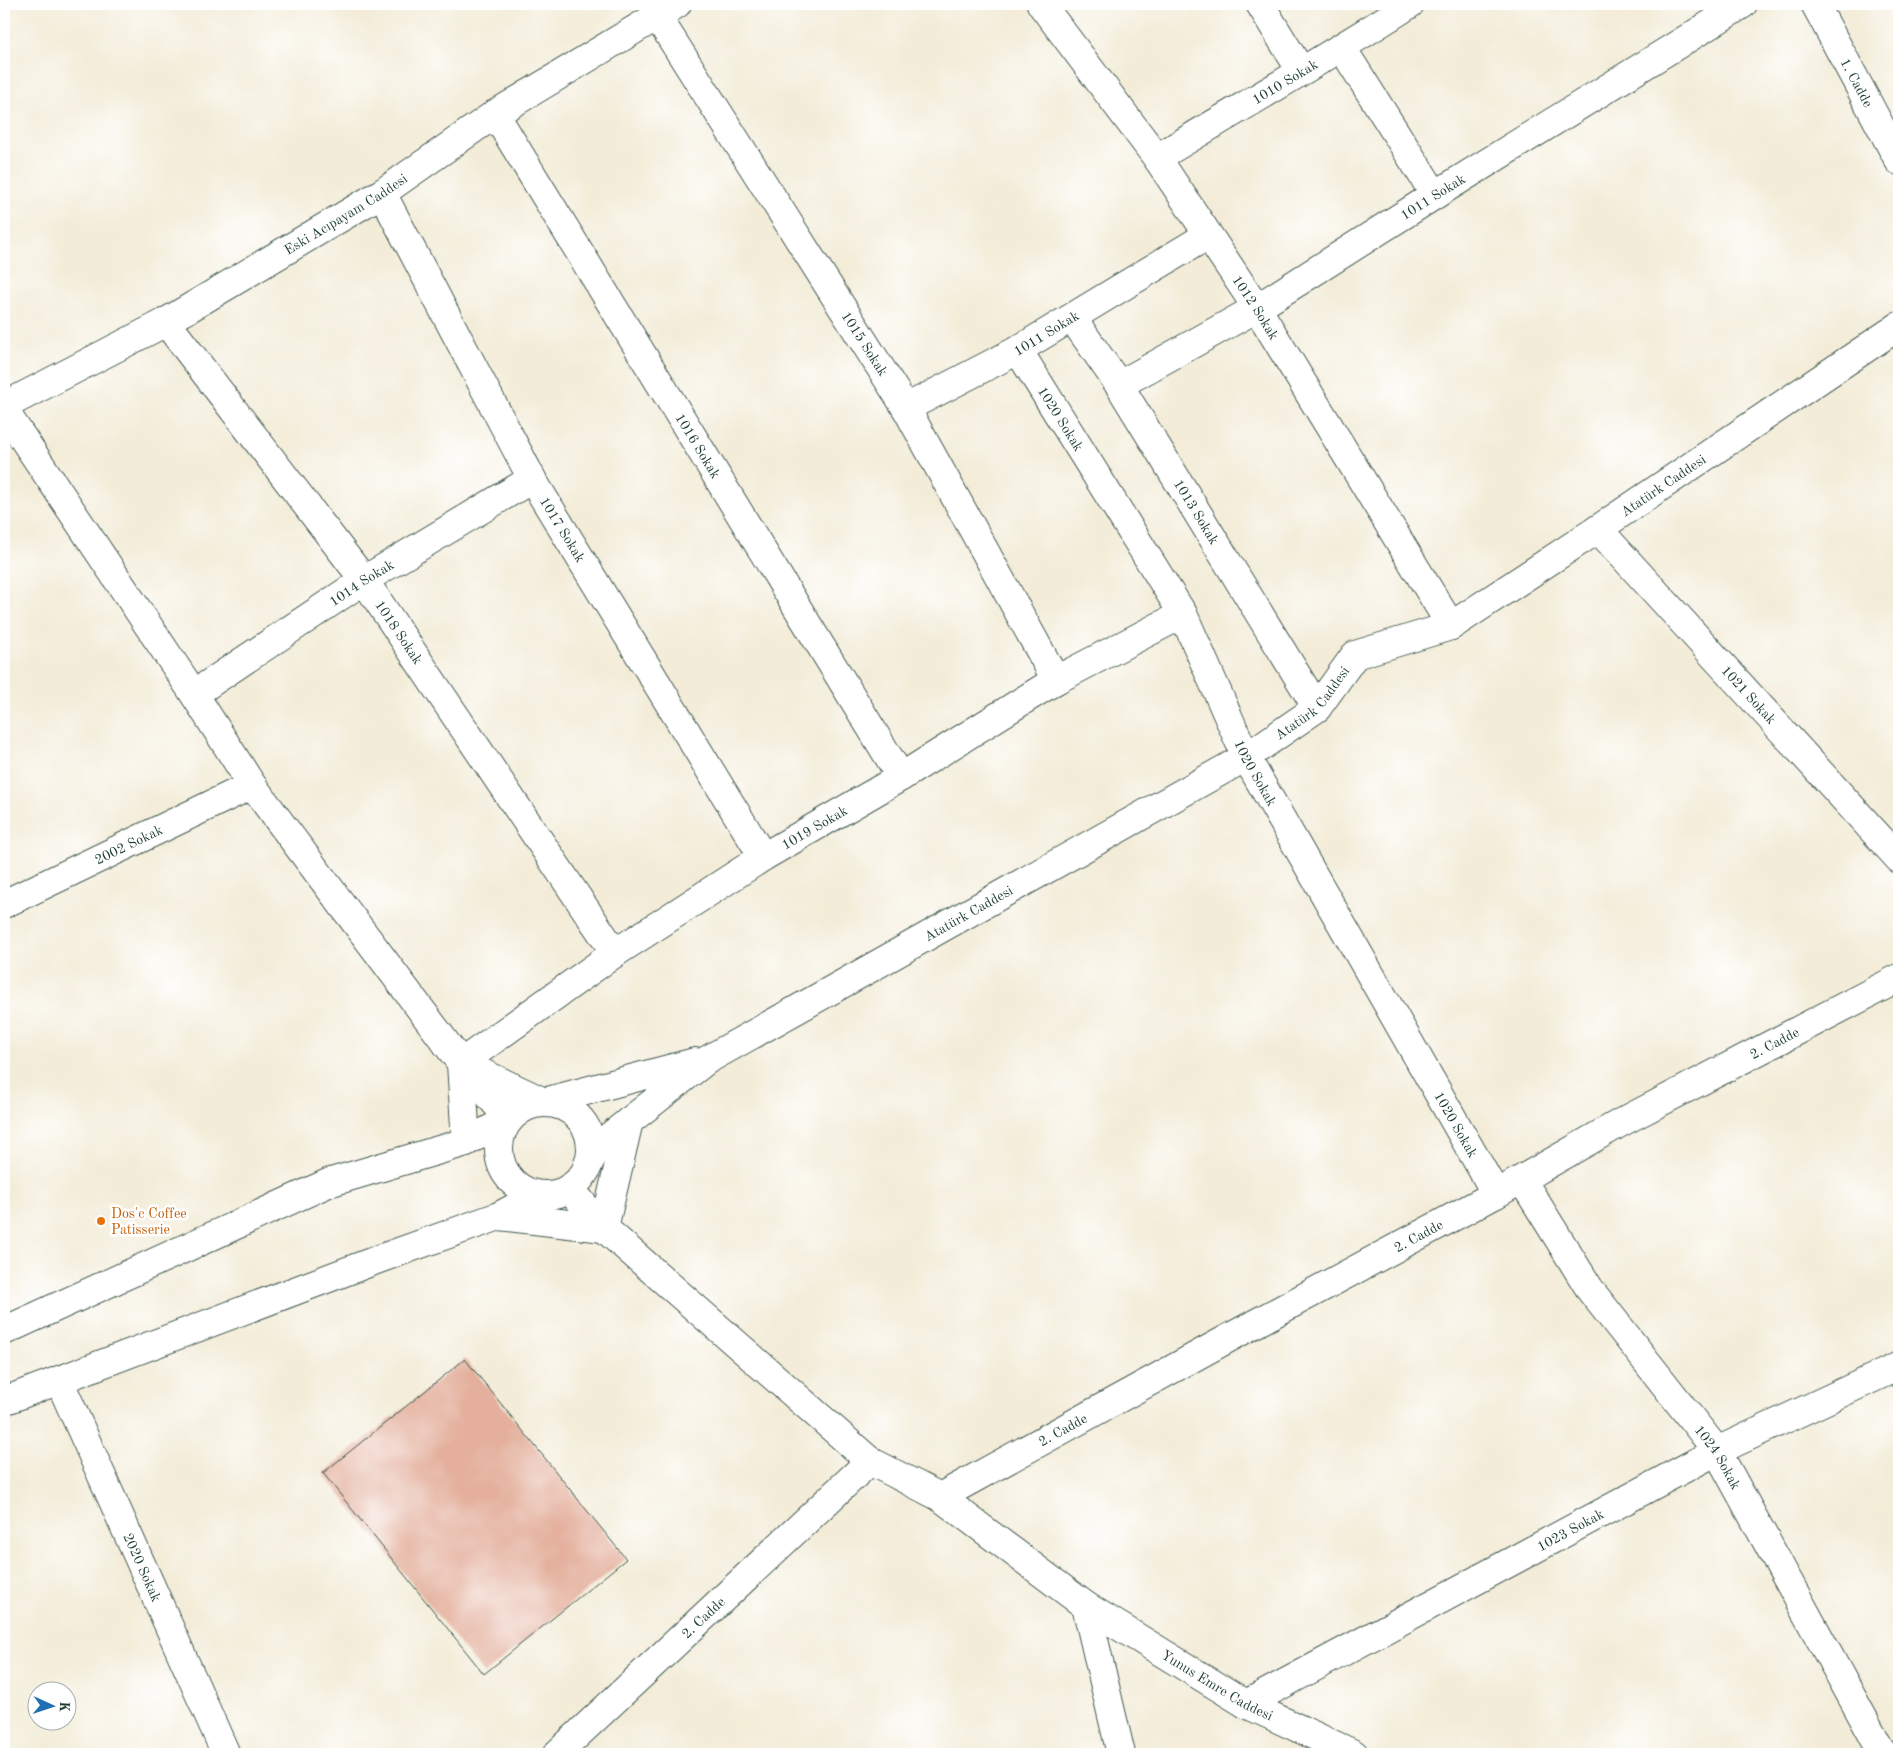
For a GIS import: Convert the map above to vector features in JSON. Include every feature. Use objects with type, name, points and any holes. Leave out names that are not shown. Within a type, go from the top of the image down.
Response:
[{"type":"street","name":"1012 Sokak","points":[[1041,4],[1157,158],[1258,308],[1451,626]]},
{"type":"street","points":[[1260,4],[1301,71]]},
{"type":"street","name":"1010 Sokak","points":[[1157,158],[1342,48],[1410,4]]},
{"type":"street","name":"1011 Sokak","points":[[1119,385],[1258,308],[1435,195],[1744,4]]},
{"type":"street","name":"1. Cadde","points":[[1815,4],[1899,161]]},
{"type":"street","name":"Eski Acıpayam Caddesi","points":[[4,408],[166,322],[382,193],[495,114],[667,10]]},
{"type":"street","name":"1015 Sokak","points":[[667,10],[906,408],[1056,680]]},
{"type":"street","points":[[1342,48],[1435,195]]},
{"type":"street","name":"1016 Sokak","points":[[495,114],[901,777]]},
{"type":"street","name":"1017 Sokak","points":[[382,193],[532,479],[763,857]]},
{"type":"street","name":"1011 Sokak","points":[[906,408],[1018,350],[1208,235]]},
{"type":"street","name":"1013 Sokak","points":[[1073,318],[1119,385],[1316,708]]},
{"type":"street","name":"1018 Sokak","points":[[166,322],[364,580],[615,953]]},
{"type":"street","name":"Atatürk Caddesi","points":[[707,1060],[1246,757],[1316,708],[1355,655],[1451,626],[1899,326]]},
{"type":"street","name":"1020 Sokak","points":[[1018,350],[1183,614],[1246,757],[1496,1194]]},
{"type":"street","points":[[4,408],[194,694],[252,785],[461,1063],[509,1119]]},
{"type":"street","name":"1014 Sokak","points":[[194,694],[364,580],[532,479]]},
{"type":"street","name":"1021 Sokak","points":[[1598,529],[1899,859]]},
{"type":"street","name":"1019 Sokak","points":[[461,1063],[615,953],[763,857],[901,777],[1056,680],[1183,614]]},
{"type":"street","name":"2002 Sokak","points":[[4,904],[252,785]]},
{"type":"street","name":"2. Cadde","points":[[940,1498],[1258,1322],[1522,1180],[1620,1124],[1899,978]]},
{"type":"street","points":[[707,1060],[600,1144],[584,1174],[569,1188],[550,1195],[538,1195],[524,1190],[512,1182],[503,1170],[499,1156],[499,1141],[502,1129],[519,1110],[531,1104],[707,1060]]},
{"type":"street","points":[[461,1063],[544,1102],[558,1103],[571,1110],[581,1120],[589,1133],[591,1148],[588,1164]]},
{"type":"street","points":[[461,1063],[466,1142]]},
{"type":"street","points":[[4,1332],[328,1183],[466,1142],[509,1119]]},
{"type":"street","points":[[499,1216],[604,1228],[629,1120]]},
{"type":"street","name":"1024 Sokak","points":[[1522,1180],[1591,1291],[1717,1451],[1883,1754]]},
{"type":"street","name":"Yunus Emre Caddesi","points":[[569,1188],[604,1228],[870,1461],[940,1498],[1086,1606],[1246,1704],[1354,1754]]},
{"type":"street","points":[[4,1401],[499,1216],[538,1195]]},
{"type":"street","name":"1023 Sokak","points":[[1246,1704],[1717,1451],[1899,1366]]},
{"type":"street","name":"2020 Sokak","points":[[59,1380],[226,1754]]},
{"type":"street","name":"2. Cadde","points":[[563,1752],[870,1461]]},
{"type":"street","points":[[1086,1606],[1122,1754]]},
{"type":"building","points":[[465,1359],[626,1559],[484,1674],[323,1473]]},
{"type":"place","name":"Dos'c Coffee Patisserie","points":[[101,1221]]}]
